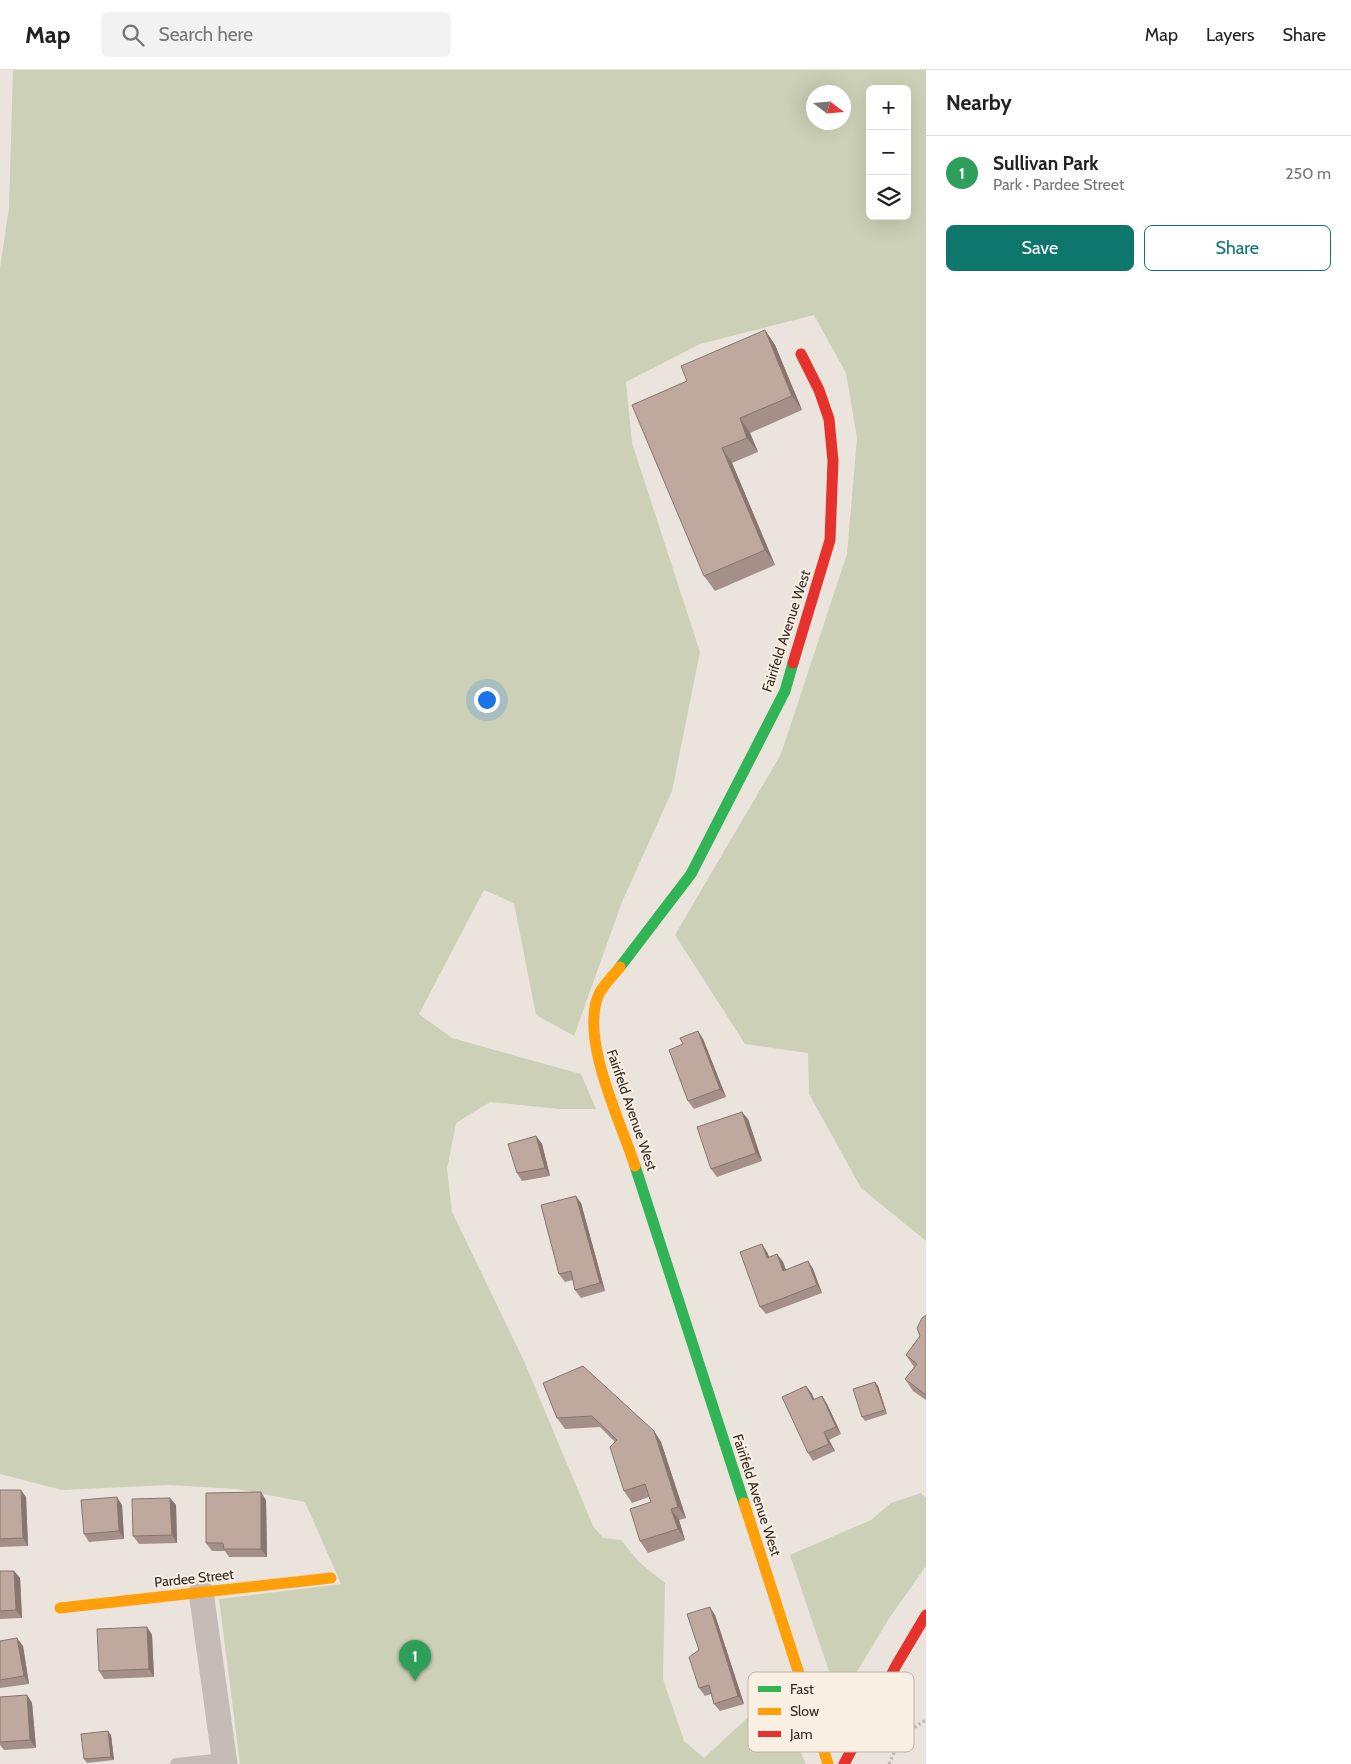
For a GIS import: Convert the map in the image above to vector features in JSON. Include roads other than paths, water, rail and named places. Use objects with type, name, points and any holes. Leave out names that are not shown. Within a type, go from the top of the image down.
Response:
[{"type":"street","name":"Fairifeld Avenue West","points":[[798,1672],[626,1137],[604,1080],[595,1047],[593,1022],[598,994],[691,874],[785,691],[830,540],[833,490],[829,419],[819,390],[801,354]]},
{"type":"street","name":"Pardee Street","points":[[60,1608],[330,1578]]},
{"type":"street","points":[[201,1592],[225,1762]]},
{"type":"street","points":[[893,1672],[926,1615]]},
{"type":"street","name":"Fairifeld Avenue West","points":[[824,1752],[828,1764]]},
{"type":"street","points":[[844,1764],[850,1752]]},
{"type":"lane","points":[[176,1764],[225,1762]]},
{"type":"place","name":"Sullivan Park","points":[[415,1681]]}]
